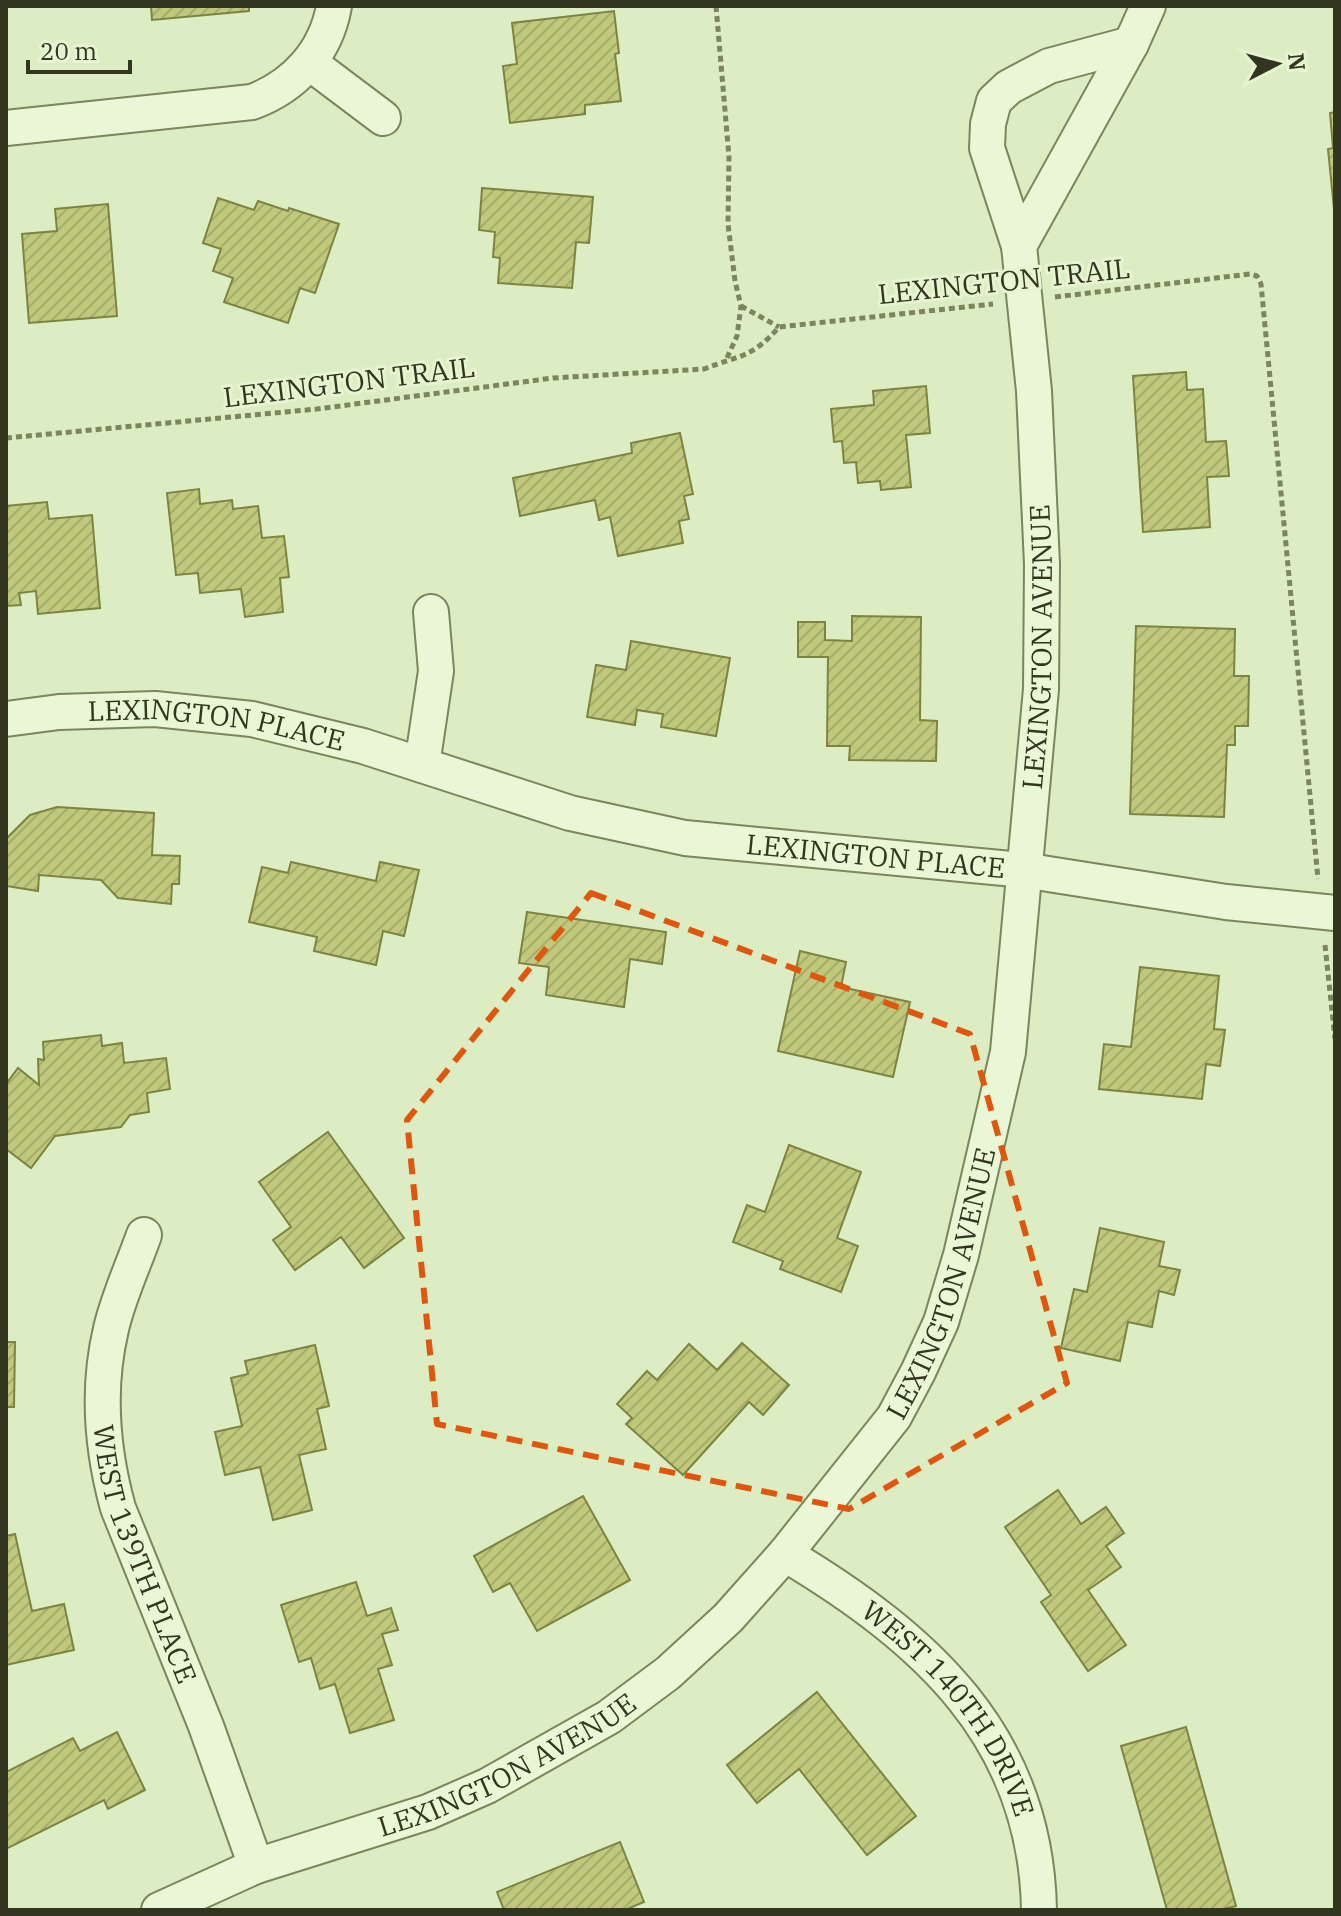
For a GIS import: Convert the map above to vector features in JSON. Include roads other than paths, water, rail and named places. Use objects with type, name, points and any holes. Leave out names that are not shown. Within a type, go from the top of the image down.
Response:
[{"type":"street","points":[[6,128],[252,102],[274,94],[310,63],[323,42],[334,6]]},
{"type":"street","points":[[1019,246],[1131,44],[1148,6]]},
{"type":"street","name":"LEXINGTON AVENUE","points":[[159,1910],[256,1866],[428,1812],[487,1786],[609,1717],[668,1673],[728,1618],[785,1554],[894,1417],[941,1322],[961,1255],[1008,1052],[1041,689],[1042,564],[1034,391],[1019,246],[987,148],[988,124],[994,101],[1009,87],[1049,66],[1131,44]]},
{"type":"street","points":[[310,63],[383,118]]},
{"type":"street","points":[[422,765],[436,671],[431,612]]},
{"type":"street","name":"LEXINGTON PLACE","points":[[6,719],[59,712],[155,709],[252,719],[308,731],[570,813],[685,838],[1023,870],[1226,902],[1328,912]]},
{"type":"street","name":"WEST 139TH PLACE","points":[[144,1235],[111,1328],[104,1377],[104,1440],[110,1477],[118,1508],[206,1726],[256,1866]]},
{"type":"street","name":"WEST 140TH DRIVE","points":[[785,1554],[840,1588],[906,1641],[960,1692],[975,1711],[1001,1752],[1022,1802],[1035,1853],[1039,1910]]}]
